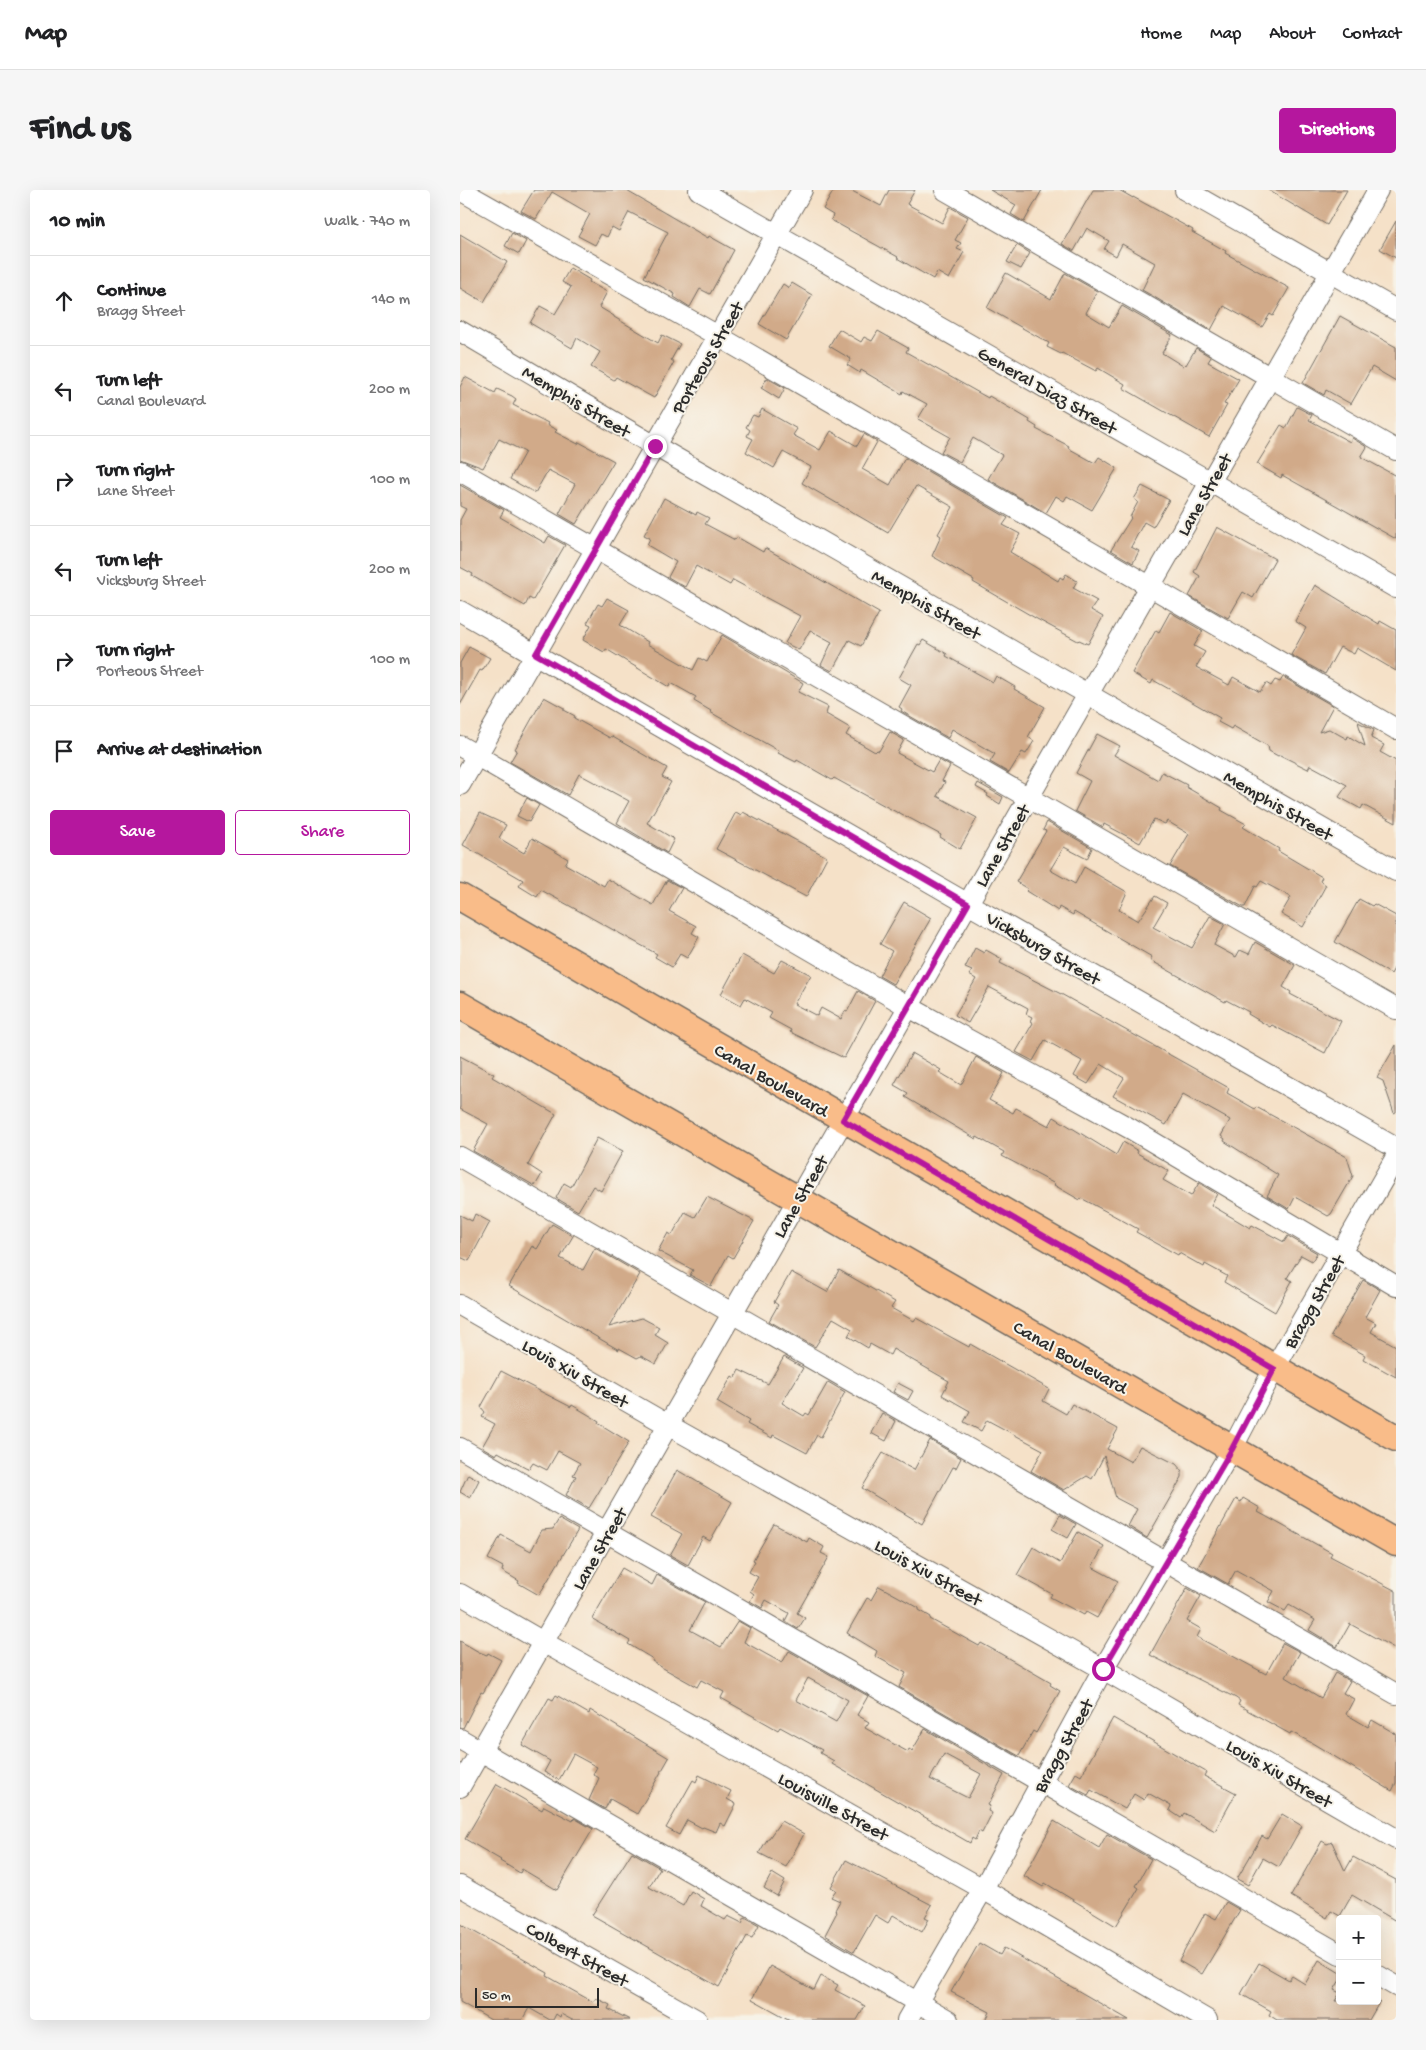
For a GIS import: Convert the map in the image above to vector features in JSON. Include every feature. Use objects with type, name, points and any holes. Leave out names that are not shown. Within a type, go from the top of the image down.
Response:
[{"type":"main road","name":"Canal Boulevard","points":[[460,898],[1396,1438]]},
{"type":"main road","name":"Canal Boulevard","points":[[460,1005],[1396,1543]]},
{"type":"street","points":[[460,190],[718,336],[1396,729]]},
{"type":"street","name":"General Diaz Street","points":[[699,190],[1396,588]]},
{"type":"street","name":"Porteous Street","points":[[460,785],[468,751],[536,654],[802,190]]},
{"type":"street","points":[[945,190],[1396,450]]},
{"type":"street","points":[[1185,190],[1396,310]]},
{"type":"street","name":"Lane Street","points":[[460,1787],[1378,190]]},
{"type":"street","name":"Memphis Street","points":[[460,331],[655,446],[1396,872]]},
{"type":"street","points":[[460,471],[1396,1009]]},
{"type":"street","name":"Vicksburg Street","points":[[460,610],[968,904],[1396,1148]]},
{"type":"street","points":[[468,751],[909,1007],[1131,1129],[1396,1286]]},
{"type":"street","points":[[460,1157],[1396,1694]]},
{"type":"street","name":"Bragg Street","points":[[907,2020],[983,1889],[1103,1669],[1232,1449],[1274,1369],[1396,1157]]},
{"type":"street","name":"Louis Xiv Street","points":[[460,1305],[668,1425],[1103,1669],[1396,1839]]},
{"type":"street","points":[[460,1448],[1336,1952]]},
{"type":"street","name":"Louisville Street","points":[[460,1594],[983,1889],[1207,2020]]},
{"type":"street","points":[[460,1739],[948,2020]]},
{"type":"street","name":"Colbert Street","points":[[460,1886],[697,2020]]},
{"type":"street","points":[[1381,1977],[1396,1986]]},
{"type":"building","points":[[534,190],[625,190],[708,238],[709,236],[734,250],[710,294],[700,289],[690,307],[674,297],[675,294],[644,277],[668,232],[629,212],[619,231],[612,227],[607,237],[601,234],[595,245],[578,236],[590,214],[552,192],[536,219],[521,211]]},
{"type":"building","points":[[834,190],[850,190],[881,206],[889,190],[915,190],[907,204],[942,223],[950,207],[968,217],[955,240],[961,243],[957,249],[964,252],[949,279],[937,272],[933,279],[898,257],[831,220],[833,215],[823,209]]},
{"type":"building","points":[[990,190],[1042,190],[1024,222],[1011,214],[1016,205]]},
{"type":"building","points":[[1093,190],[1119,190],[1133,197],[1193,230],[1192,232],[1226,251],[1225,253],[1289,288],[1273,316],[1270,314],[1262,327],[1224,306],[1211,330],[1142,290],[1155,263],[1122,244],[1116,256],[1104,249],[1109,241],[1087,228],[1074,251],[1062,244]]},
{"type":"building","points":[[1268,190],[1347,190],[1327,225]]},
{"type":"building","points":[[1396,221],[1396,258],[1380,249]]},
{"type":"building","points":[[512,233],[526,241],[519,254],[505,246]]},
{"type":"building","points":[[460,234],[507,262],[484,302],[460,288]]},
{"type":"building","points":[[1017,245],[1030,253],[1021,269],[1007,262]]},
{"type":"building","points":[[570,268],[607,292],[599,307],[658,343],[662,335],[680,344],[671,360],[674,362],[654,398],[616,377],[614,380],[591,367],[600,352],[577,338],[572,348],[530,323],[540,306],[555,314],[571,287],[562,282]]},
{"type":"building","points":[[1006,273],[1051,299],[1065,273],[1097,291],[1086,313],[1109,327],[1122,306],[1172,335],[1162,353],[1183,366],[1186,365],[1196,348],[1211,357],[1208,362],[1239,379],[1224,404],[1227,405],[1209,437],[1123,388],[1125,384],[1098,368],[1096,371],[1047,347],[1049,343],[987,308]]},
{"type":"building","points":[[792,283],[812,295],[786,340],[759,324],[783,284],[789,288]]},
{"type":"building","points":[[1340,316],[1396,347],[1396,381],[1372,367],[1351,404],[1326,390],[1324,395],[1303,383]]},
{"type":"building","points":[[839,329],[861,342],[864,337],[872,341],[878,331],[908,348],[906,352],[1030,420],[1029,422],[1037,427],[1036,429],[1069,446],[1068,448],[1095,463],[1099,457],[1117,468],[1092,510],[1067,496],[1064,501],[1056,496],[1046,513],[988,479],[1002,455],[973,438],[960,462],[941,452],[950,437],[918,419],[927,404],[903,391],[902,394],[861,370],[860,373],[847,365],[851,359],[829,346]]},
{"type":"building","points":[[465,377],[495,393],[497,389],[512,396],[516,399],[513,405],[548,423],[547,425],[557,430],[555,432],[578,444],[579,442],[614,461],[576,524],[559,514],[575,484],[548,470],[535,493],[510,479],[525,452],[499,439],[483,468],[460,459],[460,387]]},
{"type":"building","points":[[767,378],[785,388],[779,399],[761,388]]},
{"type":"building","points":[[1297,407],[1312,415],[1309,420],[1350,442],[1352,438],[1367,447],[1361,457],[1396,476],[1396,539],[1282,475],[1281,478],[1257,464],[1281,425],[1286,428]]},
{"type":"building","points":[[762,409],[797,429],[793,435],[820,450],[831,431],[857,446],[864,434],[877,442],[862,469],[890,485],[905,458],[1008,518],[1003,525],[1020,534],[1010,552],[1058,581],[1060,577],[1063,579],[1066,574],[1077,581],[1073,588],[1097,601],[1091,610],[1103,617],[1088,644],[1078,641],[1037,619],[932,556],[941,536],[938,534],[953,507],[916,486],[888,533],[802,483],[811,467],[783,452],[774,468],[746,452],[753,439],[747,436],[750,430],[746,427],[753,415],[758,417]]},
{"type":"building","points":[[460,485],[504,510],[500,517],[545,543],[549,536],[565,545],[533,600],[529,598],[525,606],[472,576],[473,574],[460,567],[460,520],[466,509],[460,506]]},
{"type":"building","points":[[1142,486],[1169,500],[1153,527],[1144,522],[1131,547],[1139,551],[1133,563],[1111,550],[1131,518],[1138,502],[1134,499]]},
{"type":"building","points":[[664,498],[696,515],[697,512],[709,518],[705,524],[735,540],[737,537],[763,552],[765,548],[879,613],[861,646],[849,640],[832,671],[821,665],[832,642],[810,630],[799,650],[785,643],[800,616],[733,580],[730,585],[696,566],[685,587],[668,577],[676,562],[647,545],[650,538],[644,535]]},
{"type":"building","points":[[1217,527],[1275,559],[1253,598],[1243,592],[1228,618],[1189,596],[1200,576],[1194,572]]},
{"type":"building","points":[[1315,585],[1379,624],[1380,621],[1396,630],[1396,671],[1357,648],[1354,654],[1340,647],[1325,674],[1291,655],[1306,628],[1295,621]]},
{"type":"building","points":[[607,598],[629,610],[620,625],[648,642],[647,644],[693,670],[699,658],[707,662],[722,635],[803,683],[798,692],[828,707],[826,714],[850,728],[846,735],[875,752],[879,751],[890,732],[904,740],[897,753],[932,772],[939,760],[950,766],[942,781],[945,782],[937,796],[977,818],[960,849],[940,837],[941,835],[834,778],[832,780],[797,760],[796,762],[778,753],[779,751],[710,712],[694,701],[696,697],[671,683],[669,687],[606,649],[604,652],[583,640],[591,625],[587,623],[598,604],[602,606]]},
{"type":"building","points":[[1170,612],[1203,631],[1194,646],[1205,652],[1196,667],[1229,685],[1233,677],[1260,692],[1266,683],[1271,686],[1275,680],[1280,682],[1283,677],[1333,706],[1319,732],[1329,729],[1347,739],[1348,736],[1365,746],[1358,722],[1374,730],[1371,738],[1384,745],[1380,752],[1396,761],[1396,823],[1363,805],[1361,809],[1339,797],[1347,785],[1310,765],[1308,769],[1280,755],[1278,756],[1269,751],[1268,746],[1233,726],[1231,729],[1218,722],[1220,718],[1187,699],[1153,680],[1151,684],[1132,673],[1156,630],[1159,632]]},
{"type":"building","points":[[923,640],[947,654],[946,656],[993,682],[996,676],[1045,707],[1028,737],[1034,741],[1026,754],[1022,752],[1009,773],[990,762],[995,754],[952,729],[948,738],[901,711],[902,709],[899,707],[911,685],[899,678],[918,644],[920,645]]},
{"type":"building","points":[[469,647],[490,658],[482,671],[480,670],[460,705],[460,663]]},
{"type":"building","points":[[544,697],[564,708],[564,710],[575,716],[574,718],[610,738],[611,736],[667,768],[662,777],[671,782],[647,823],[674,839],[667,853],[617,823],[629,801],[579,774],[568,795],[510,762],[517,750],[515,749]]},
{"type":"building","points":[[1097,734],[1120,746],[1114,755],[1158,780],[1162,772],[1187,785],[1186,787],[1246,824],[1243,827],[1279,849],[1278,851],[1322,877],[1320,881],[1326,885],[1303,927],[1281,914],[1291,897],[1261,881],[1257,887],[1255,886],[1245,907],[1243,907],[1170,866],[1189,834],[1167,821],[1165,824],[1154,819],[1140,843],[1104,824],[1103,827],[1075,811],[1090,781],[1076,773]]},
{"type":"building","points":[[978,783],[1003,797],[1000,804],[976,787]]},
{"type":"building","points":[[527,798],[539,805],[529,822],[517,816]]},
{"type":"building","points":[[736,812],[741,815],[743,812],[827,857],[806,897],[716,849]]},
{"type":"building","points":[[480,813],[506,825],[499,838],[524,853],[532,838],[568,859],[565,864],[604,886],[608,879],[653,905],[667,880],[682,888],[669,911],[696,926],[692,933],[699,937],[687,958],[680,954],[672,967],[655,957],[657,954],[541,890],[537,897],[519,886],[523,880],[463,845]]},
{"type":"building","points":[[1047,822],[1092,848],[1087,859],[1064,847],[1050,870],[1075,884],[1084,867],[1127,892],[1119,910],[1138,921],[1155,896],[1167,903],[1153,927],[1192,948],[1210,916],[1225,924],[1214,945],[1236,957],[1240,950],[1249,954],[1255,942],[1295,965],[1283,987],[1291,992],[1290,994],[1341,1021],[1325,1053],[1272,1025],[1270,1027],[1248,1014],[1249,1012],[1226,1000],[1225,1002],[1150,960],[1152,957],[1074,912],[1073,915],[1059,907],[1058,911],[1026,891],[1028,889],[1016,882],[1046,831],[1043,830]]},
{"type":"building","points":[[1359,899],[1372,906],[1374,904],[1396,916],[1396,965],[1391,974],[1335,942]]},
{"type":"building","points":[[904,902],[931,918],[893,984],[879,976],[892,951],[880,944]]},
{"type":"building","points":[[975,948],[984,953],[986,950],[1002,959],[1000,963],[1061,994],[1229,1088],[1227,1093],[1255,1109],[1256,1107],[1347,1157],[1353,1176],[1331,1214],[1328,1216],[1295,1197],[1289,1209],[1267,1196],[1278,1175],[1224,1141],[1225,1139],[1221,1136],[1230,1120],[1183,1094],[1166,1125],[1113,1096],[1124,1078],[1101,1064],[1088,1084],[1074,1076],[1082,1061],[1045,1040],[1033,1061],[1016,1052],[1033,1023],[1030,1021],[1032,1017],[1026,1014],[1028,1008],[989,987],[968,1023],[955,1015],[976,979],[969,975],[972,971],[965,968]]},
{"type":"building","points":[[742,955],[774,973],[782,960],[811,975],[794,1004],[817,1016],[821,1008],[841,1019],[858,991],[875,1001],[844,1058],[790,1032],[791,1030],[769,1018],[772,1013],[745,998],[741,1005],[721,994]]},
{"type":"building","points":[[1396,1045],[1396,1112],[1394,1113],[1383,1081],[1377,1078]]},
{"type":"building","points":[[912,1053],[941,1070],[939,1072],[961,1085],[976,1057],[1004,1073],[989,1100],[1013,1113],[1016,1108],[1049,1126],[1054,1117],[1116,1155],[1123,1142],[1138,1151],[1137,1153],[1169,1171],[1163,1180],[1191,1196],[1199,1183],[1217,1194],[1211,1205],[1250,1228],[1252,1225],[1284,1242],[1288,1236],[1317,1253],[1312,1261],[1301,1255],[1287,1278],[1292,1281],[1275,1312],[1224,1282],[1227,1276],[1205,1264],[1204,1267],[1179,1253],[1178,1255],[1136,1232],[1138,1229],[1081,1198],[1080,1200],[1055,1184],[1002,1156],[1004,1152],[977,1137],[976,1139],[905,1097],[908,1093],[894,1085]]},
{"type":"building","points":[[460,1056],[494,1074],[492,1077],[556,1114],[528,1165],[542,1174],[535,1186],[473,1151],[488,1124],[460,1109]]},
{"type":"building","points":[[597,1138],[623,1151],[601,1191],[593,1186],[578,1211],[556,1198],[564,1183],[571,1187]]},
{"type":"building","points":[[707,1197],[754,1221],[733,1258],[728,1255],[711,1286],[690,1275],[693,1270],[658,1251],[668,1233],[672,1235],[685,1212],[695,1217]]},
{"type":"building","points":[[475,1214],[490,1222],[469,1261],[460,1257],[460,1215],[472,1221]]},
{"type":"building","points":[[552,1224],[573,1236],[560,1258],[583,1270],[595,1248],[640,1274],[609,1327],[642,1318],[659,1327],[655,1335],[668,1343],[656,1364],[641,1356],[637,1358],[619,1348],[619,1350],[509,1286],[532,1246],[537,1249]]},
{"type":"building","points":[[839,1270],[895,1302],[891,1308],[914,1321],[916,1318],[969,1347],[970,1344],[1049,1389],[1043,1401],[1066,1414],[1072,1404],[1118,1429],[1107,1449],[1131,1462],[1140,1446],[1176,1464],[1182,1471],[1182,1477],[1147,1538],[1128,1526],[1137,1509],[1116,1498],[1104,1456],[1092,1479],[1087,1476],[1064,1490],[1031,1471],[1043,1450],[987,1420],[981,1431],[964,1422],[970,1411],[942,1395],[949,1381],[893,1349],[890,1355],[870,1344],[868,1348],[848,1336],[852,1329],[833,1318],[815,1347],[769,1321],[778,1305],[774,1302],[791,1272],[827,1292]]},
{"type":"building","points":[[1363,1280],[1380,1290],[1365,1317],[1376,1323],[1371,1332],[1396,1346],[1396,1377],[1363,1359],[1365,1355],[1331,1336]]},
{"type":"building","points":[[784,1357],[803,1368],[782,1403],[804,1416],[806,1413],[809,1415],[828,1382],[845,1392],[821,1437],[817,1435],[807,1453],[773,1435],[772,1438],[747,1424],[749,1421],[717,1402],[732,1376],[735,1378],[739,1370],[768,1384]]},
{"type":"building","points":[[501,1371],[571,1407],[572,1405],[629,1442],[589,1508],[566,1495],[576,1476],[573,1475],[580,1463],[558,1451],[547,1470],[533,1463],[529,1469],[498,1452],[496,1455],[482,1447],[495,1424],[482,1417],[485,1412],[481,1407]]},
{"type":"building","points":[[898,1383],[913,1391],[908,1400],[893,1392]]},
{"type":"building","points":[[882,1413],[896,1421],[886,1441],[871,1433]]},
{"type":"building","points":[[930,1440],[961,1458],[956,1468],[953,1467],[922,1524],[862,1488],[883,1453],[914,1470]]},
{"type":"building","points":[[677,1470],[732,1502],[710,1541],[703,1537],[688,1565],[670,1555],[682,1534],[651,1517]]},
{"type":"building","points":[[468,1474],[479,1480],[470,1498],[460,1492]]},
{"type":"building","points":[[1243,1498],[1260,1508],[1258,1512],[1332,1553],[1330,1556],[1396,1591],[1396,1649],[1350,1624],[1337,1647],[1309,1630],[1315,1620],[1289,1605],[1285,1611],[1268,1602],[1274,1591],[1236,1570],[1228,1584],[1198,1567],[1236,1499],[1241,1502]]},
{"type":"building","points":[[1060,1515],[1076,1524],[1068,1538],[1052,1529]]},
{"type":"building","points":[[559,1519],[578,1530],[539,1595],[518,1583],[519,1581],[502,1571],[503,1567],[488,1559],[501,1535],[531,1551],[542,1530],[553,1529]]},
{"type":"building","points":[[774,1524],[807,1542],[809,1538],[824,1547],[821,1553],[829,1557],[797,1613],[805,1618],[798,1629],[785,1621],[789,1613],[766,1600],[762,1608],[750,1601],[754,1594],[750,1591],[758,1577],[749,1572],[755,1561],[753,1560]]},
{"type":"building","points":[[1078,1532],[1104,1546],[1092,1567],[1118,1581],[1097,1618],[1086,1612],[1084,1615],[1050,1597],[1052,1594],[1017,1575],[1033,1547],[1060,1563]]},
{"type":"building","points":[[622,1568],[652,1585],[657,1575],[705,1602],[690,1630],[721,1647],[738,1621],[750,1628],[744,1642],[782,1663],[789,1651],[868,1696],[857,1715],[869,1722],[865,1728],[908,1752],[909,1749],[912,1751],[925,1729],[1004,1775],[988,1805],[990,1806],[988,1811],[992,1813],[982,1833],[979,1831],[975,1840],[972,1838],[970,1843],[832,1764],[834,1761],[820,1753],[822,1750],[780,1727],[778,1730],[721,1698],[724,1692],[701,1680],[697,1687],[663,1668],[652,1661],[653,1659],[628,1644],[630,1641],[592,1619]],"holes":[[[808,1678],[848,1700],[836,1722],[796,1700]],[[944,1754],[981,1774],[968,1798],[930,1779]]]},
{"type":"building","points":[[879,1586],[919,1608],[919,1610],[931,1617],[930,1619],[979,1646],[981,1643],[1001,1654],[1051,1683],[1050,1685],[1060,1691],[1036,1733],[1033,1731],[1019,1756],[899,1687],[906,1673],[875,1656],[877,1651],[847,1633],[867,1598],[871,1600]]},
{"type":"building","points":[[1187,1588],[1201,1596],[1187,1621],[1201,1629],[1197,1637],[1266,1674],[1283,1643],[1300,1652],[1286,1677],[1321,1698],[1335,1673],[1350,1681],[1343,1693],[1354,1699],[1346,1714],[1368,1727],[1372,1720],[1396,1734],[1396,1783],[1392,1791],[1312,1743],[1291,1732],[1290,1734],[1238,1705],[1240,1701],[1236,1698],[1150,1655]]},
{"type":"building","points":[[460,1641],[479,1652],[487,1655],[488,1653],[501,1660],[483,1693],[481,1692],[463,1728],[460,1727]]},
{"type":"building","points":[[556,1695],[589,1714],[590,1710],[669,1758],[637,1814],[610,1799],[605,1809],[589,1800],[599,1778],[593,1774],[597,1767],[573,1754],[559,1780],[544,1772],[550,1761],[522,1745],[549,1698],[553,1700]]},
{"type":"building","points":[[1113,1718],[1206,1772],[1204,1776],[1236,1793],[1215,1831],[1184,1813],[1181,1818],[1169,1810],[1171,1806],[1148,1793],[1144,1800],[1134,1794],[1125,1809],[1091,1790],[1088,1795],[1069,1785],[1076,1773],[1081,1776]]},
{"type":"building","points":[[699,1775],[731,1791],[727,1799],[736,1804],[725,1826],[720,1823],[716,1832],[702,1828],[687,1820],[679,1835],[666,1828],[693,1780],[696,1782]]},
{"type":"building","points":[[497,1784],[542,1810],[544,1806],[573,1821],[574,1818],[593,1829],[557,1890],[522,1869],[520,1873],[465,1839]]},
{"type":"building","points":[[1282,1814],[1302,1826],[1279,1867],[1263,1858],[1248,1885],[1237,1879],[1262,1836],[1267,1839]]},
{"type":"building","points":[[781,1821],[804,1834],[786,1867],[759,1853]]},
{"type":"building","points":[[1054,1821],[1099,1848],[1107,1834],[1151,1859],[1136,1886],[1139,1888],[1116,1926],[1045,1883],[1043,1887],[1024,1876]]},
{"type":"building","points":[[1322,1841],[1327,1844],[1332,1842],[1345,1871],[1353,1857],[1396,1880],[1396,1921],[1352,1895],[1341,1915],[1331,1911],[1327,1918],[1291,1896]]},
{"type":"building","points":[[632,1852],[660,1868],[649,1887],[683,1906],[691,1891],[704,1899],[701,1906],[725,1920],[728,1916],[742,1923],[745,1917],[759,1925],[752,1938],[747,1936],[719,1987],[592,1915]]},
{"type":"building","points":[[846,1860],[932,1905],[925,1917],[929,1919],[922,1932],[893,1915],[888,1923],[875,1915],[854,1952],[825,1935],[837,1912],[835,1910],[840,1901],[831,1897],[836,1890],[831,1887]]},
{"type":"building","points":[[772,1873],[785,1881],[777,1896],[764,1888]]},
{"type":"building","points":[[1226,1902],[1240,1910],[1202,1974],[1179,1961],[1205,1913],[1216,1919]]},
{"type":"building","points":[[460,1924],[548,1973],[547,1976],[593,2002],[596,1998],[610,2005],[608,2009],[630,2020],[572,2020],[561,2014],[560,2017],[556,2014],[553,2020],[550,2020],[529,2008],[522,2020],[491,2020],[460,2002]]},
{"type":"building","points":[[979,1943],[1000,1955],[1004,1948],[1129,2020],[986,2020],[990,2012],[951,1992]]},
{"type":"building","points":[[1319,1960],[1336,1971],[1336,1987],[1334,1990],[1336,1991],[1336,2005],[1378,2005],[1369,2020],[1277,2020],[1269,2015],[1271,2011],[1241,1994],[1259,1963],[1289,1980],[1292,1976],[1305,1984]]},
{"type":"building","points":[[770,1966],[814,1990],[821,1976],[838,1985],[835,1990],[865,2006],[857,2020],[790,2020],[752,1999]]},
{"type":"route","points":[[655,446],[536,654],[968,904],[843,1120],[1274,1369],[1232,1449],[1103,1669]]}]
